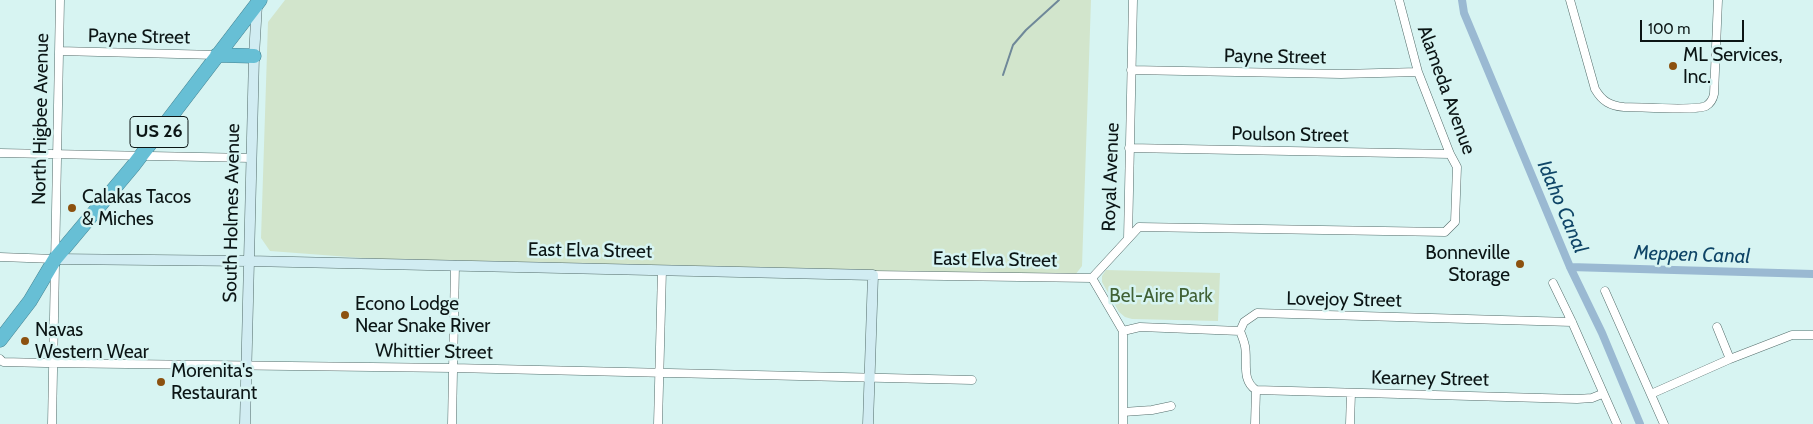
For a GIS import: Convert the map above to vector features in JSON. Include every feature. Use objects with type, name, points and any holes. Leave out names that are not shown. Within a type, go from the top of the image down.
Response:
[{"type":"highway","name":"US 26","points":[[0,340],[30,301],[55,259],[141,156],[259,2]]},
{"type":"highway","points":[[218,55],[254,56]]},
{"type":"street","name":"North Higbee Avenue","points":[[52,364],[60,0]]},
{"type":"street","name":"Royal Avenue","points":[[1092,278],[1128,239],[1133,0]]},
{"type":"street","name":"Alameda Avenue","points":[[1128,239],[1139,227],[1445,232],[1455,222],[1457,167],[1450,154],[1418,72],[1399,0]]},
{"type":"street","points":[[1570,0],[1595,89],[1603,100],[1614,106],[1624,107],[1692,108],[1699,108],[1710,103],[1714,94],[1718,0]]},
{"type":"street","name":"South Holmes Avenue","points":[[245,424],[254,56],[259,2]]},
{"type":"street","name":"Payne Street","points":[[60,51],[218,55]]},
{"type":"street","name":"Payne Street","points":[[1132,70],[1341,74],[1418,72]]},
{"type":"street","name":"Poulson Street","points":[[1129,148],[1450,154]]},
{"type":"street","points":[[0,153],[251,158]]},
{"type":"street","points":[[0,257],[55,259]]},
{"type":"street","name":"East Elva Street","points":[[55,259],[88,258],[1092,278]]},
{"type":"street","points":[[452,424],[455,265]]},
{"type":"street","points":[[658,424],[662,270]]},
{"type":"street","points":[[868,424],[873,275]]},
{"type":"street","points":[[1092,278],[1124,331],[1122,424]]},
{"type":"street","points":[[1553,283],[1617,424]]},
{"type":"street","points":[[1605,291],[1664,424]]},
{"type":"street","name":"Lovejoy Street","points":[[1240,331],[1244,322],[1257,314],[1572,322]]},
{"type":"street","points":[[1124,331],[1140,327],[1240,331],[1245,347],[1246,380],[1256,390],[1255,424]]},
{"type":"street","points":[[1717,327],[1730,359]]},
{"type":"street","points":[[1651,394],[1730,359],[1792,335],[1813,335]]},
{"type":"street","name":"Whittier Street","points":[[0,359],[4,362],[52,364],[454,368],[972,380]]},
{"type":"street","points":[[52,364],[52,424]]},
{"type":"street","name":"Kearney Street","points":[[1256,390],[1577,399],[1592,398],[1602,394]]},
{"type":"street","points":[[1350,394],[1350,424]]},
{"type":"street","points":[[1123,412],[1152,410],[1171,406]]},
{"type":"green space","points":[[285,0],[1091,0],[1082,266],[1072,279],[455,265],[270,251],[261,238],[268,22]]},
{"type":"green space","name":"Bel-Aire Park","points":[[1106,270],[1220,273],[1218,321],[1132,319],[1125,317],[1119,312],[1102,282],[1102,276]]},
{"type":"waterway","points":[[1003,75],[1013,45],[1026,30],[1059,0]]},
{"type":"waterway","name":"Idaho Canal","points":[[1462,0],[1464,13],[1570,267],[1602,333],[1640,424]]},
{"type":"waterway","name":"Meppen Canal","points":[[1570,267],[1813,274]]},
{"type":"place","name":"ML Services, Inc.","points":[[1673,66]]},
{"type":"place","name":"Calakas Tacos & Miches","points":[[72,208]]},
{"type":"place","name":"Bonneville Storage","points":[[1520,264]]},
{"type":"place","name":"Econo Lodge Near Snake River","points":[[345,315]]},
{"type":"place","name":"Navas Western Wear","points":[[25,341]]},
{"type":"place","name":"Morenita's Restaurant","points":[[161,382]]}]
